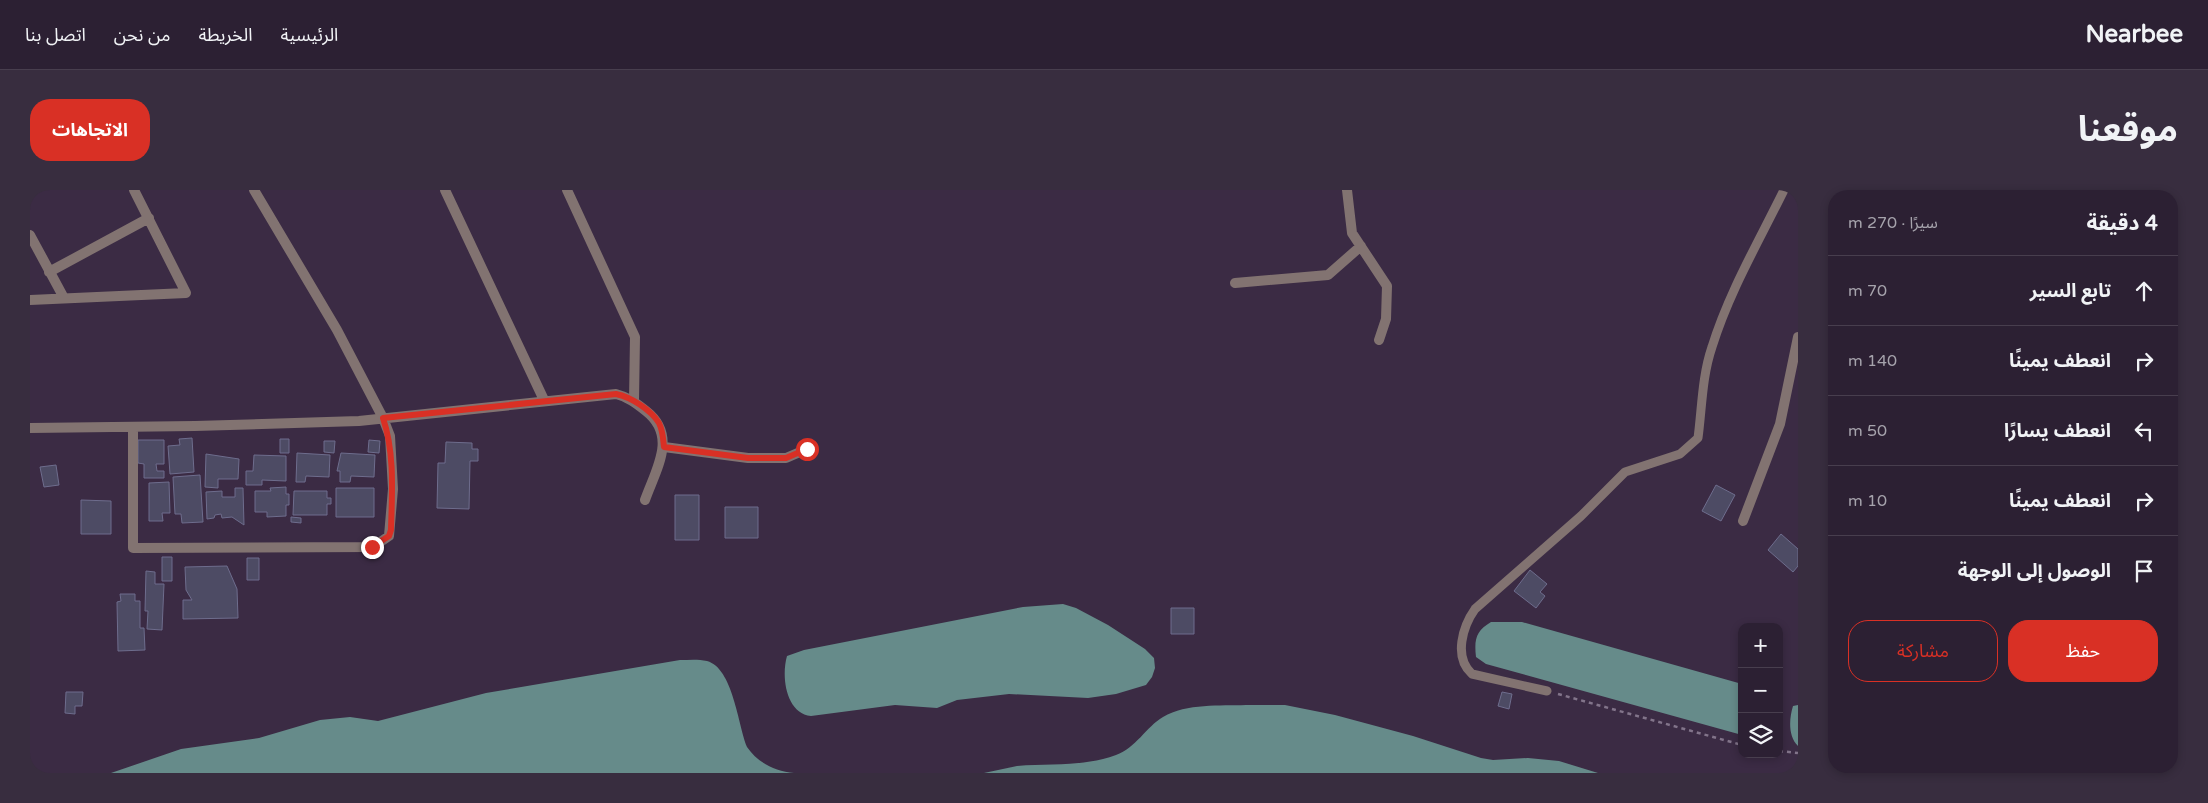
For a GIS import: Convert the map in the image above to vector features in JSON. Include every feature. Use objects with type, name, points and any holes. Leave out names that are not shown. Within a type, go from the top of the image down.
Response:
[{"type":"street","points":[[30,300],[186,294],[134,190]]},
{"type":"street","points":[[133,427],[133,548],[372,547],[389,536],[391,530],[392,488],[390,436],[383,418],[337,330],[254,190]]},
{"type":"street","points":[[445,190],[544,400]]},
{"type":"street","points":[[567,190],[635,338],[634,401]]},
{"type":"street","points":[[1348,190],[1352,233],[1387,286],[1386,319],[1379,340]]},
{"type":"street","points":[[49,272],[149,218]]},
{"type":"street","points":[[30,235],[64,298]]},
{"type":"street","points":[[1235,283],[1328,275],[1361,246]]},
{"type":"street","points":[[1743,521],[1780,424],[1798,338]]},
{"type":"street","points":[[30,428],[349,421],[606,394],[626,396],[659,422],[663,433],[664,447],[645,500]]},
{"type":"street","points":[[664,447],[748,458],[786,458],[807,449]]},
{"type":"lane","points":[[1547,691],[1472,674],[1464,664],[1462,650],[1467,621],[1475,609],[1581,516],[1625,472],[1680,454],[1693,445],[1698,438],[1706,370],[1712,347],[1730,300],[1784,190]]},
{"type":"path","points":[[1547,691],[1738,744]]},
{"type":"path","points":[[1783,751],[1798,753]]},
{"type":"shaded area","points":[[1063,604],[1076,608],[1108,625],[1145,649],[1154,658],[1155,668],[1152,677],[1146,685],[1116,694],[1088,698],[1009,694],[957,700],[937,708],[895,705],[811,716],[796,708],[787,693],[785,664],[787,656],[804,650],[1023,607]]},
{"type":"shaded area","points":[[1491,622],[1522,622],[1738,683],[1738,734],[1486,664],[1476,657],[1476,640],[1482,629]]},
{"type":"shaded area","points":[[680,660],[704,660],[716,666],[729,685],[747,747],[751,753],[767,765],[794,773],[111,773],[181,749],[259,738],[320,720],[350,717],[378,721],[486,693]]},
{"type":"shaded area","points":[[1285,705],[1335,715],[1413,736],[1481,758],[1493,760],[1528,758],[1559,761],[1598,773],[984,773],[1017,766],[1079,763],[1104,759],[1123,752],[1157,721],[1182,709],[1204,706]]},
{"type":"shaded area","points":[[1798,705],[1798,746],[1792,737],[1790,722],[1793,706]]},
{"type":"building","points":[[192,438],[194,472],[170,474],[168,446],[180,445],[179,439]]},
{"type":"building","points":[[280,439],[289,439],[289,453],[280,453]]},
{"type":"building","points":[[138,440],[164,440],[164,464],[156,464],[157,471],[164,471],[164,478],[144,478],[144,464],[138,463]]},
{"type":"building","points":[[369,440],[380,441],[379,453],[368,452]]},
{"type":"building","points":[[324,441],[335,441],[334,453],[324,452]]},
{"type":"building","points":[[446,442],[472,443],[472,449],[478,449],[478,461],[470,461],[469,509],[437,508],[438,463],[445,463]]},
{"type":"building","points":[[297,453],[330,455],[329,477],[306,476],[305,482],[296,482]]},
{"type":"building","points":[[341,453],[375,455],[374,477],[351,476],[350,482],[340,482],[340,471],[337,471]]},
{"type":"building","points":[[206,454],[239,459],[238,479],[218,479],[218,488],[205,487]]},
{"type":"building","points":[[254,455],[286,456],[286,481],[262,480],[262,485],[246,485],[246,471],[253,471]]},
{"type":"building","points":[[56,465],[59,485],[44,487],[40,467]]},
{"type":"building","points":[[200,475],[203,522],[182,523],[181,514],[175,514],[173,477]]},
{"type":"building","points":[[169,482],[170,513],[162,513],[163,521],[149,521],[149,483]]},
{"type":"building","points":[[1716,485],[1735,495],[1721,521],[1702,511]]},
{"type":"building","points":[[286,487],[286,494],[289,494],[289,505],[286,505],[286,516],[267,517],[267,512],[255,512],[255,491],[271,491],[270,488]]},
{"type":"building","points":[[235,488],[243,488],[244,525],[232,517],[222,518],[221,514],[207,519],[206,492],[222,491],[222,497],[235,497]]},
{"type":"building","points":[[336,488],[374,488],[374,517],[336,517]]},
{"type":"building","points":[[294,491],[327,491],[327,498],[331,498],[331,504],[327,504],[327,515],[293,515]]},
{"type":"building","points":[[675,495],[699,495],[699,540],[675,540]]},
{"type":"building","points":[[81,500],[111,501],[111,534],[81,534]]},
{"type":"building","points":[[725,507],[758,507],[758,538],[725,538]]},
{"type":"building","points":[[291,517],[301,518],[301,523],[291,522]]},
{"type":"building","points":[[1781,534],[1798,549],[1798,566],[1793,572],[1768,550]]},
{"type":"building","points":[[162,557],[172,557],[172,581],[162,581]]},
{"type":"building","points":[[247,558],[259,558],[259,580],[247,580]]},
{"type":"building","points":[[227,566],[237,589],[238,618],[183,619],[183,600],[192,600],[186,590],[185,567]]},
{"type":"building","points":[[1530,570],[1547,584],[1540,592],[1545,596],[1536,608],[1514,591]]},
{"type":"building","points":[[146,571],[155,572],[155,584],[164,584],[162,630],[147,629],[148,611],[145,611]]},
{"type":"building","points":[[120,594],[135,594],[135,601],[140,601],[140,628],[144,628],[145,650],[118,651],[117,602],[121,601]]},
{"type":"building","points":[[1171,608],[1194,608],[1194,634],[1171,634]]},
{"type":"building","points":[[66,692],[83,692],[82,706],[75,706],[75,714],[65,713]]},
{"type":"building","points":[[1502,692],[1512,694],[1509,709],[1498,706]]},
{"type":"route","points":[[372,547],[382,543],[389,536],[391,530],[390,436],[383,418],[616,394],[626,396],[634,401],[659,422],[663,433],[664,447],[748,458],[786,458],[807,449]]}]
